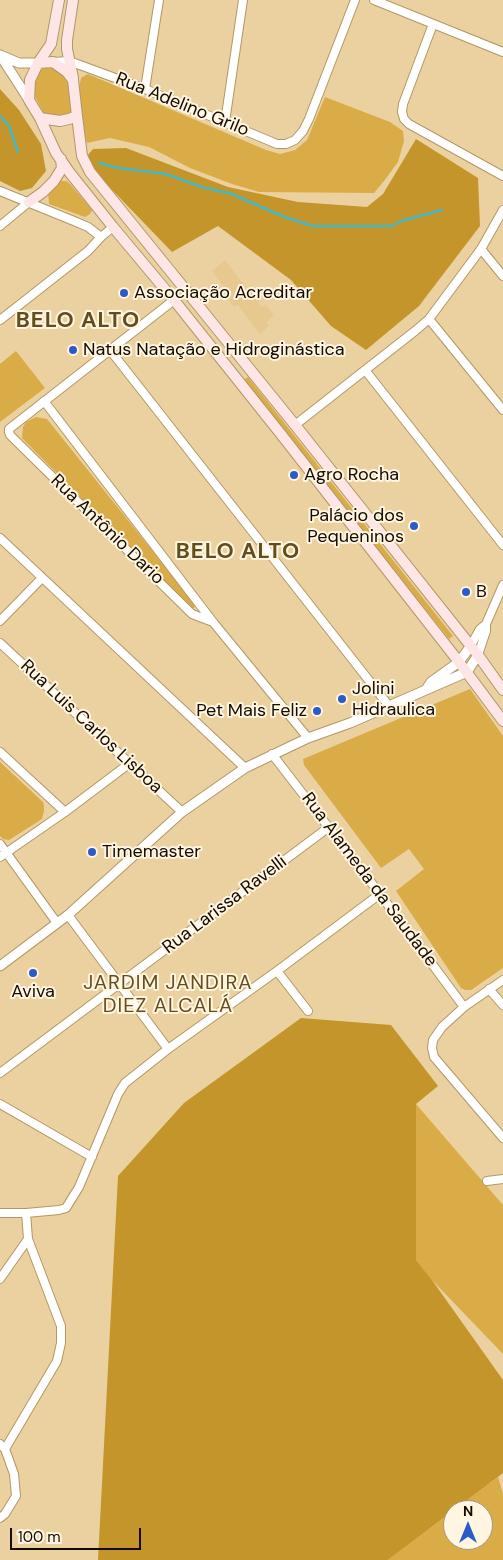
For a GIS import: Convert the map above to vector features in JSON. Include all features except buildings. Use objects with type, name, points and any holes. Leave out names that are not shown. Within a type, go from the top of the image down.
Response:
[{"type":"main road","points":[[59,0],[51,44],[38,63],[30,80],[29,100],[40,118],[56,153],[113,227],[193,323],[467,672],[503,721]]},
{"type":"main road","points":[[73,0],[67,40],[69,61],[82,156],[90,172],[295,425],[503,690]]},
{"type":"main road","points":[[38,63],[53,62],[67,72],[73,80]]},
{"type":"main road","points":[[40,118],[60,121],[69,120],[76,116]]},
{"type":"main road","points":[[29,202],[54,181],[62,168],[61,159]]},
{"type":"main road","points":[[101,187],[113,227]]},
{"type":"main road","points":[[193,323],[201,325],[231,359],[239,356]]},
{"type":"street","points":[[145,88],[159,0]]},
{"type":"street","points":[[224,122],[243,0]]},
{"type":"street","name":"Rua Adelino Grilo","points":[[69,61],[145,88],[277,144],[286,144],[295,140],[303,131],[309,119],[355,0]]},
{"type":"street","points":[[374,0],[503,52]]},
{"type":"street","points":[[434,24],[403,104],[402,112],[404,119],[409,124],[503,176]]},
{"type":"street","points":[[0,55],[19,63],[38,63]]},
{"type":"street","points":[[0,55],[29,100]]},
{"type":"street","points":[[53,62],[69,61]]},
{"type":"street","points":[[0,191],[88,228],[101,237]]},
{"type":"street","points":[[0,226],[29,202]]},
{"type":"street","points":[[295,425],[429,319],[481,249],[503,210]]},
{"type":"street","points":[[0,320],[88,250],[113,227]]},
{"type":"street","points":[[481,249],[503,276]]},
{"type":"street","points":[[174,300],[44,401],[212,622],[308,738]]},
{"type":"street","points":[[429,319],[503,410]]},
{"type":"street","points":[[110,350],[389,706]]},
{"type":"street","points":[[365,370],[503,544]]},
{"type":"street","name":"Rua Antônio Dario","points":[[44,401],[8,429],[10,435],[192,614],[212,622]]},
{"type":"street","points":[[0,538],[245,768]]},
{"type":"street","points":[[0,621],[42,578]]},
{"type":"street","points":[[0,966],[68,915],[182,812],[245,768],[308,738],[350,724],[467,672],[478,656],[486,631],[486,624],[503,585]]},
{"type":"street","points":[[425,690],[431,682],[459,662],[480,629],[486,624]]},
{"type":"street","name":"Rua Luis Carlos Lisboa","points":[[0,643],[182,812]]},
{"type":"street","points":[[0,752],[65,812]]},
{"type":"street","name":"Rua Alameda da Saudade","points":[[272,754],[464,1007]]},
{"type":"street","points":[[3,855],[65,812],[130,763]]},
{"type":"street","name":"Rua Larissa Ravelli","points":[[0,1073],[329,827]]},
{"type":"street","points":[[0,844],[3,855],[58,923]]},
{"type":"street","points":[[0,1213],[26,1213],[66,1208],[79,1187],[121,1088],[125,1083],[168,1049],[380,894]]},
{"type":"street","points":[[68,915],[168,1049]]},
{"type":"street","points":[[277,971],[308,1011]]},
{"type":"street","points":[[503,980],[464,1007],[442,1027],[433,1040],[432,1048],[434,1057],[503,1138]]},
{"type":"street","points":[[490,989],[503,1005]]},
{"type":"street","points":[[0,1104],[92,1157]]},
{"type":"street","points":[[487,1181],[503,1179]]},
{"type":"street","points":[[0,1518],[5,1514],[16,1496],[14,1474],[3,1447],[57,1361],[61,1343],[61,1326],[28,1239],[26,1213]]},
{"type":"street","points":[[0,1279],[28,1239]]},
{"type":"shaded area","points":[[51,66],[62,70],[71,86],[72,112],[70,115],[54,117],[44,113],[33,93],[33,82],[36,75],[42,69]]},
{"type":"shaded area","points":[[88,74],[266,150],[280,154],[295,150],[307,140],[325,97],[390,122],[403,131],[404,141],[398,162],[374,193],[259,192],[190,168],[149,147],[110,138],[87,143],[83,131],[79,89],[81,78]]},
{"type":"shaded area","points":[[0,89],[19,110],[41,144],[46,171],[32,188],[20,191],[0,181]]},
{"type":"shaded area","points":[[416,139],[478,178],[480,226],[419,306],[366,350],[331,326],[291,280],[218,226],[172,252],[90,167],[88,155],[93,149],[126,148],[228,187],[298,202],[367,207],[383,194]]},
{"type":"shaded area","points":[[61,181],[66,181],[70,184],[92,210],[90,214],[85,217],[49,204],[48,192]]},
{"type":"shaded area","points":[[225,260],[247,289],[251,287],[258,296],[255,299],[262,307],[266,305],[274,315],[266,323],[269,326],[260,334],[238,305],[234,307],[228,299],[231,296],[212,271]]},
{"type":"shaded area","points":[[16,351],[45,388],[0,422],[0,364]]},
{"type":"shaded area","points":[[248,377],[453,636],[449,639],[244,380]]},
{"type":"shaded area","points":[[36,417],[47,419],[195,604],[194,608],[190,608],[22,438],[23,427],[26,422]]},
{"type":"shaded area","points":[[470,689],[503,736],[503,968],[471,990],[465,990],[461,988],[396,891],[424,869],[409,849],[381,868],[304,765],[303,759]]},
{"type":"shaded area","points":[[0,762],[43,802],[44,806],[42,819],[9,840],[3,839],[0,836]]},
{"type":"shaded area","points":[[301,1018],[391,1025],[438,1086],[416,1104],[416,1260],[503,1380],[503,1473],[467,1500],[443,1500],[443,1518],[388,1560],[98,1560],[118,1176],[184,1103]]},
{"type":"shaded area","points":[[416,1104],[503,1205],[503,1354],[432,1280],[416,1260]]},
{"type":"shaded area","points":[[498,1477],[503,1494],[503,1560],[388,1560],[443,1519],[443,1550],[493,1550],[493,1500],[467,1500]]},
{"type":"waterway","points":[[0,116],[9,126],[18,152]]},
{"type":"waterway","points":[[99,163],[119,168],[166,174],[202,187],[232,194],[282,216],[312,226],[392,226],[401,221],[442,210]]},
{"type":"place","name":"Associação Acreditar","points":[[124,293]]},
{"type":"place","name":"Natus Natação e Hidroginástica","points":[[73,350]]},
{"type":"place","name":"Agro Rocha","points":[[294,475]]},
{"type":"place","name":"Palácio dos Pequeninos","points":[[414,526]]},
{"type":"place","name":"B","points":[[466,592]]},
{"type":"place","name":"Jolini Hidraulica","points":[[342,699]]},
{"type":"place","name":"Pet Mais Feliz","points":[[317,711]]},
{"type":"place","name":"Timemaster","points":[[92,852]]},
{"type":"place","name":"Aviva","points":[[33,973]]},
{"type":"district","name":"BELO ALTO","points":[[78,321]]},
{"type":"district","name":"BELO ALTO","points":[[238,552]]},
{"type":"district","name":"JARDIM JANDIRA DIEZ ALCALÁ","points":[[168,996]]}]
